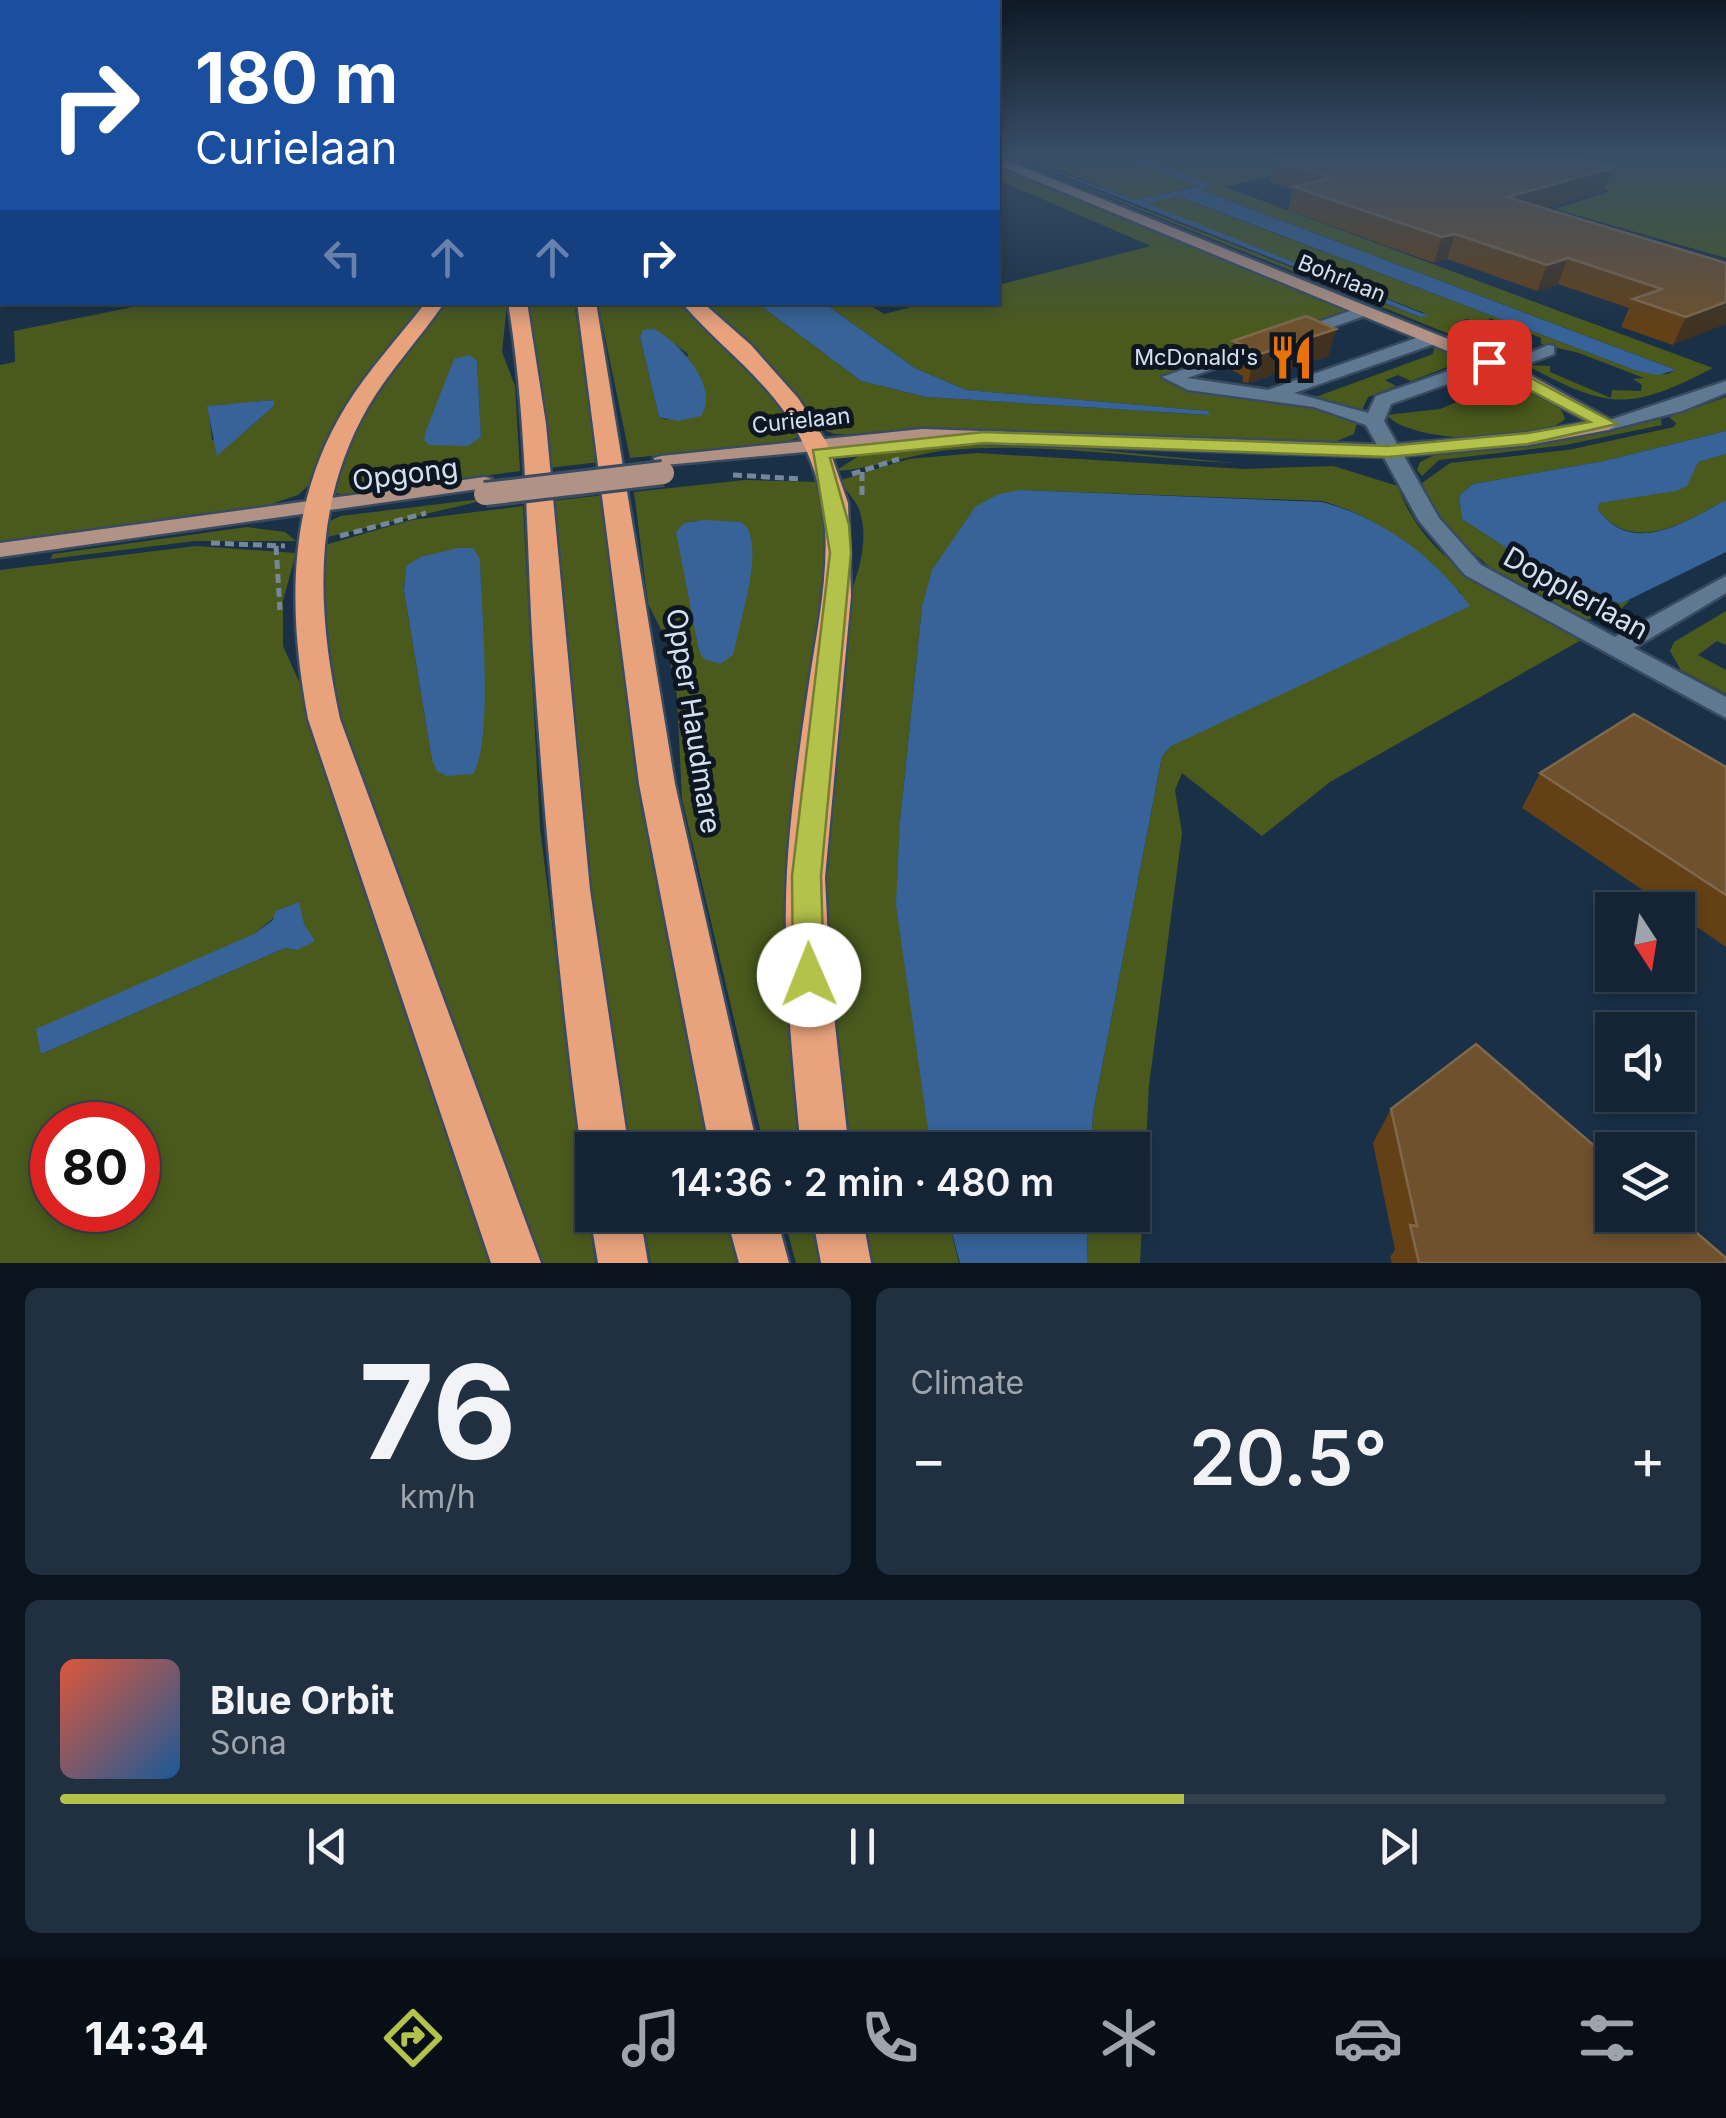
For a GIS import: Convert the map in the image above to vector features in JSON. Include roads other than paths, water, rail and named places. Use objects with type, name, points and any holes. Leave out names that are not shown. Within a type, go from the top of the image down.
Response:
[{"type":"highway","points":[[434,305],[357,406],[342,432],[303,527],[306,614],[324,719],[516,1263]]},
{"type":"highway","points":[[518,305],[534,446],[558,773],[586,1036],[602,1132]]},
{"type":"highway","name":"Opper Haudmare","points":[[586,305],[658,784],[730,1132]]},
{"type":"highway","points":[[693,305],[764,369],[818,448],[839,525],[841,553],[806,876],[810,1008],[823,1132]]},
{"type":"highway","points":[[618,1232],[623,1263]]},
{"type":"highway","points":[[756,1232],[764,1263]]},
{"type":"highway","points":[[840,1232],[846,1263]]},
{"type":"main road","name":"Bohrlaan","points":[[1125,213],[1496,365],[1608,424]]},
{"type":"main road","name":"Curielaan","points":[[662,467],[818,448],[946,438],[1388,452],[1528,438],[1608,424]]},
{"type":"main road","name":"Opgong","points":[[0,550],[155,530],[172,533],[303,527],[485,489],[662,467]]},
{"type":"street","points":[[1364,311],[1171,377],[1188,384],[1331,405],[1374,421],[1375,410],[1389,398],[1456,374],[1548,350]]},
{"type":"street","points":[[1269,396],[1430,339]]},
{"type":"street","points":[[1343,347],[1371,360]]},
{"type":"street","name":"Curielaan","points":[[1608,424],[1675,407],[1726,386]]},
{"type":"street","name":"Dopplerlaan","points":[[1374,421],[1430,521],[1472,570],[1726,709]]},
{"type":"street","points":[[1614,649],[1726,582]]},
{"type":"water","points":[[1158,213],[1171,213],[1429,316],[1420,317]]},
{"type":"water","points":[[1222,213],[1262,213],[1676,370],[1658,375],[1637,371]]},
{"type":"water","points":[[760,305],[827,305],[915,368],[966,390],[1208,411],[1210,415],[926,397],[861,381]]},
{"type":"water","points":[[654,329],[675,344],[701,379],[705,404],[701,416],[678,421],[659,417],[640,337],[643,330]]},
{"type":"water","points":[[470,355],[477,361],[481,437],[468,446],[429,445],[424,440],[426,431],[454,359]]},
{"type":"water","points":[[274,400],[274,406],[217,456],[207,406]]},
{"type":"water","points":[[1726,431],[1726,454],[1698,462],[1687,486],[1599,503],[1598,509],[1612,524],[1643,533],[1677,525],[1726,500],[1726,552],[1620,604],[1505,547],[1462,519],[1459,496],[1473,484],[1604,461]]},
{"type":"water","points":[[1021,490],[1322,502],[1365,518],[1404,541],[1440,571],[1470,606],[1171,746],[1162,756],[1092,1132],[928,1132],[896,905],[900,822],[922,607],[932,570],[976,506],[999,494]]},
{"type":"water","points":[[741,522],[752,544],[750,578],[733,655],[720,664],[704,659],[699,651],[676,532],[684,523]]},
{"type":"water","points":[[473,548],[480,559],[485,703],[479,757],[473,774],[447,776],[437,771],[432,760],[404,591],[406,566],[420,557]]},
{"type":"water","points":[[299,902],[304,924],[315,941],[297,950],[285,948],[41,1054],[36,1029],[254,934],[273,920],[276,911]]},
{"type":"water","points":[[952,1232],[1088,1232],[1087,1263],[960,1263]]},
{"type":"place","name":"McDonald's","points":[[1291,357]]}]
